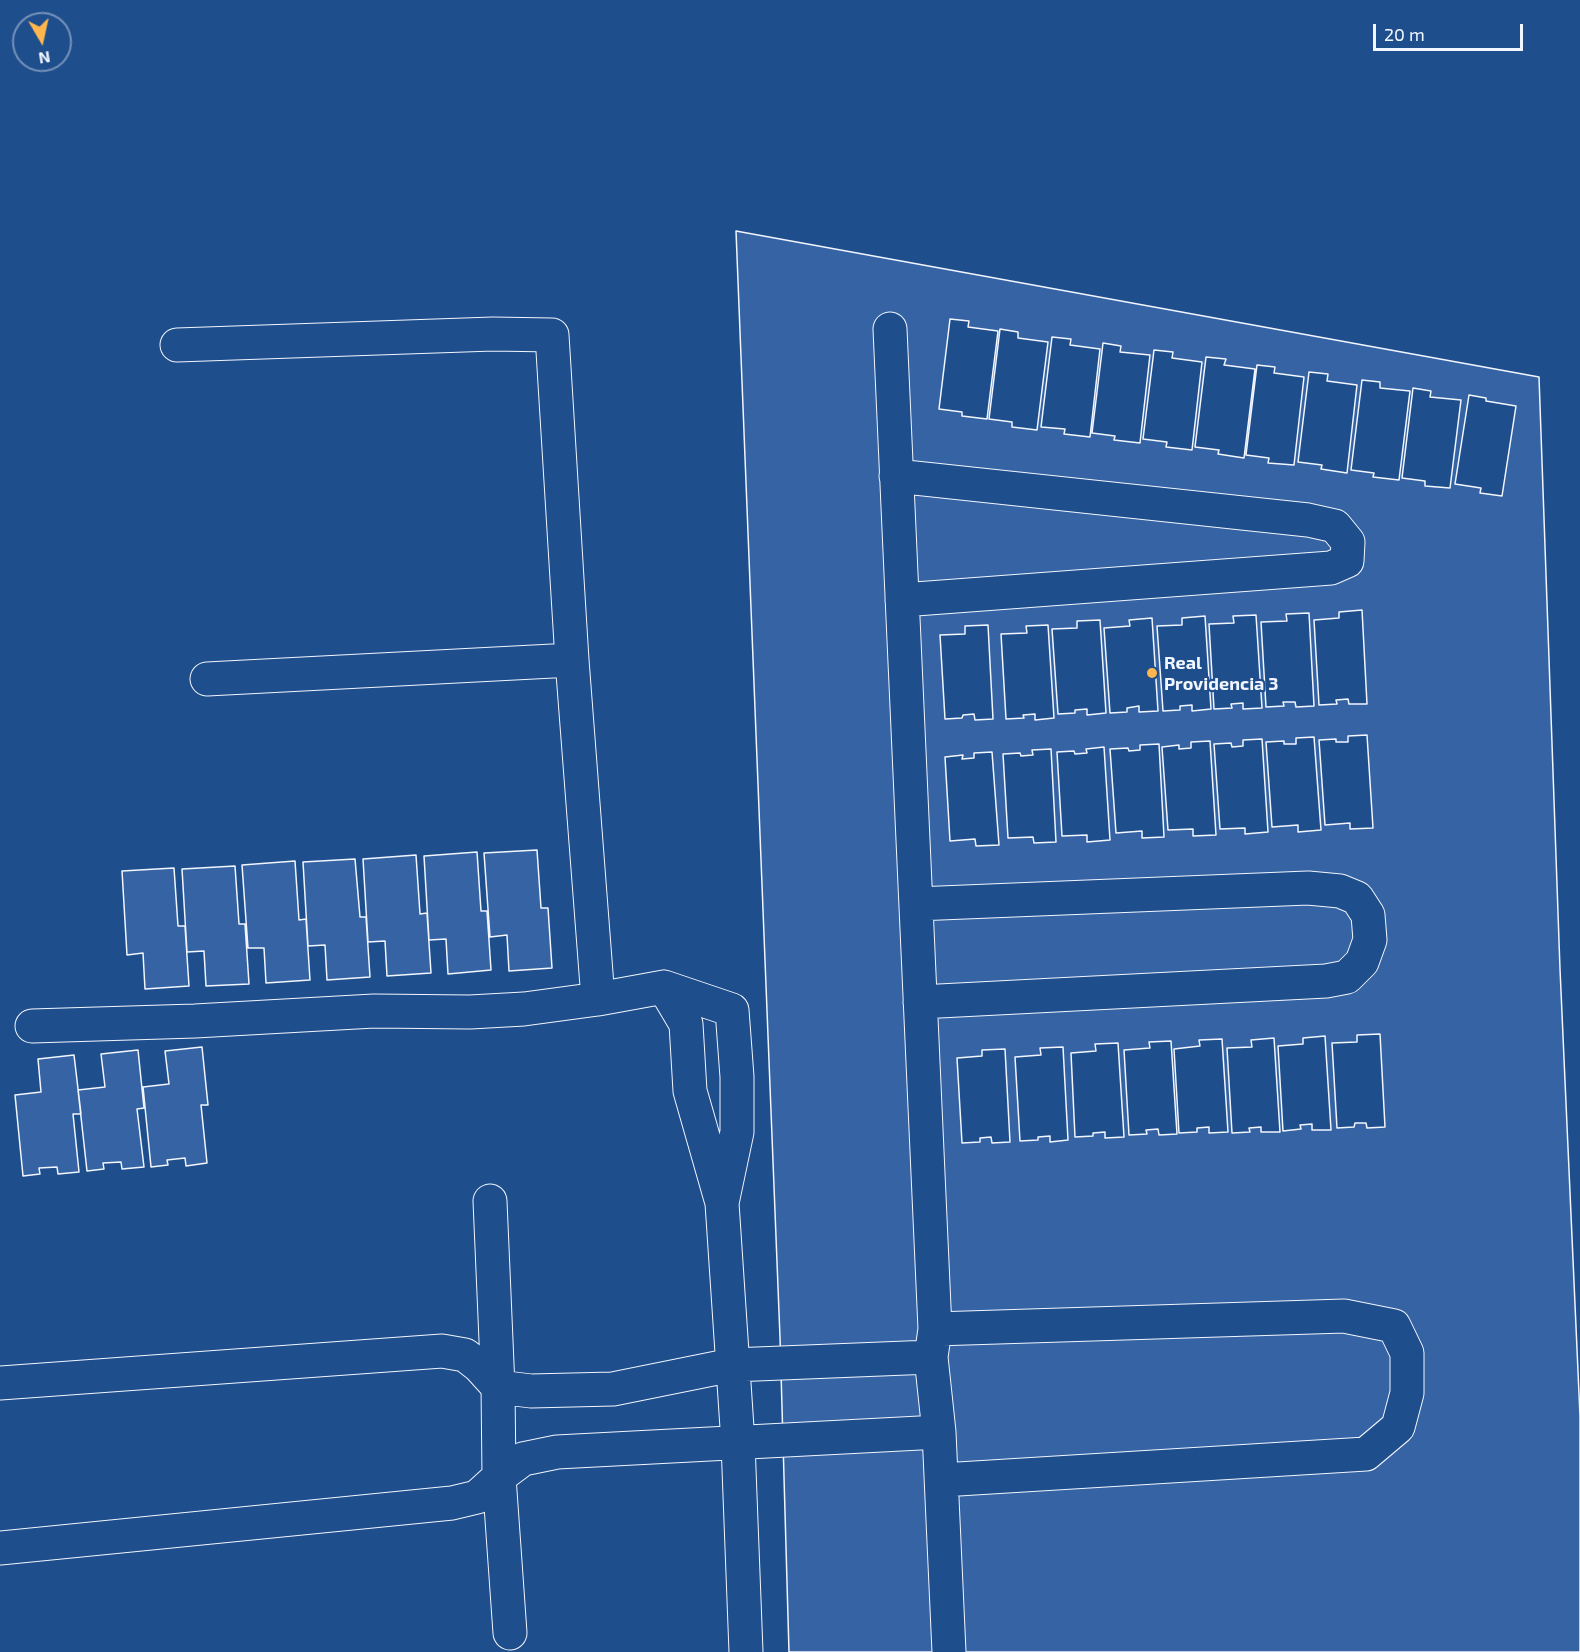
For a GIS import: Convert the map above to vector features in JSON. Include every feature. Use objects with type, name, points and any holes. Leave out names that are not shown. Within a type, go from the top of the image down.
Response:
[{"type":"street","points":[[890,329],[933,1343],[942,1480],[949,1652]]},
{"type":"street","points":[[177,345],[493,334],[552,335],[572,660],[598,999]]},
{"type":"street","points":[[896,476],[1308,520],[1335,526],[1348,542],[1347,561],[1331,568],[902,600]]},
{"type":"street","points":[[207,679],[572,660]]},
{"type":"street","points":[[916,904],[1308,888],[1340,891],[1357,898],[1368,915],[1370,940],[1362,962],[1347,977],[1326,981],[920,1002]]},
{"type":"street","points":[[664,987],[686,1024],[690,1091],[723,1203],[738,1443],[746,1652]]},
{"type":"street","points":[[32,1026],[195,1022],[374,1011],[524,1009],[664,987],[732,1010],[737,1077],[737,1132],[723,1203]]},
{"type":"street","points":[[490,1201],[498,1387],[499,1477],[510,1633]]},
{"type":"street","points":[[0,1383],[442,1351],[465,1355],[479,1366],[498,1387],[531,1391],[613,1389],[732,1365],[933,1343],[1344,1316],[1394,1326],[1407,1353],[1407,1393],[1398,1428],[1366,1454],[942,1480]]},
{"type":"street","points":[[0,1548],[452,1503],[477,1497],[523,1459],[556,1452],[939,1432]]},
{"type":"building","name":"Real Providencia 3","points":[[736,231],[1539,377],[1560,969],[1580,1416],[1580,1652],[789,1652],[780,1337]]},
{"type":"building","points":[[950,319],[969,321],[968,327],[998,331],[987,419],[962,416],[962,412],[939,409]]},
{"type":"building","points":[[1000,329],[1018,332],[1018,338],[1048,342],[1037,430],[1012,427],[1012,422],[989,419]]},
{"type":"building","points":[[1052,337],[1071,339],[1070,345],[1100,349],[1090,437],[1064,434],[1065,429],[1041,427]]},
{"type":"building","points":[[1103,343],[1121,346],[1120,352],[1150,355],[1140,443],[1114,440],[1115,436],[1092,433]]},
{"type":"building","points":[[1154,350],[1173,352],[1172,358],[1202,362],[1192,450],[1166,447],[1167,442],[1143,439]]},
{"type":"building","points":[[1206,357],[1226,359],[1224,365],[1255,369],[1244,458],[1218,454],[1219,450],[1195,447]]},
{"type":"building","points":[[1257,365],[1275,367],[1274,373],[1304,377],[1294,465],[1268,463],[1269,458],[1246,455]]},
{"type":"building","points":[[1309,372],[1328,374],[1327,381],[1357,385],[1347,473],[1321,469],[1322,465],[1298,462]]},
{"type":"building","points":[[1362,380],[1380,382],[1380,388],[1410,391],[1399,480],[1373,477],[1374,473],[1351,470]]},
{"type":"building","points":[[1413,388],[1431,391],[1430,397],[1461,400],[1450,488],[1425,486],[1425,481],[1402,478]]},
{"type":"building","points":[[1469,395],[1486,398],[1486,401],[1516,406],[1502,496],[1480,493],[1481,488],[1455,484]]},
{"type":"building","points":[[1362,610],[1367,704],[1349,704],[1348,699],[1336,700],[1337,704],[1319,705],[1314,620],[1339,618],[1339,612]]},
{"type":"building","points":[[1309,613],[1314,706],[1296,707],[1295,702],[1283,702],[1284,706],[1266,707],[1261,622],[1287,621],[1286,614]]},
{"type":"building","points":[[1256,615],[1262,708],[1243,709],[1243,703],[1231,704],[1232,708],[1214,709],[1209,624],[1234,623],[1233,616]]},
{"type":"building","points":[[1205,616],[1211,709],[1192,711],[1192,705],[1180,706],[1180,710],[1163,711],[1157,626],[1182,625],[1182,618]]},
{"type":"building","points":[[1152,618],[1158,711],[1139,712],[1139,706],[1127,708],[1127,712],[1110,713],[1104,628],[1130,626],[1129,620]]},
{"type":"building","points":[[1100,620],[1106,713],[1087,715],[1087,709],[1075,710],[1075,713],[1058,714],[1052,629],[1077,628],[1077,621]]},
{"type":"building","points":[[988,625],[993,719],[975,720],[974,714],[963,715],[962,718],[945,719],[940,635],[965,634],[965,626]]},
{"type":"building","points":[[1048,625],[1054,718],[1035,720],[1035,714],[1023,715],[1024,718],[1006,719],[1001,634],[1027,633],[1026,626]]},
{"type":"building","points":[[1367,735],[1373,828],[1350,829],[1350,823],[1325,825],[1319,740],[1336,739],[1336,742],[1348,742],[1348,736]]},
{"type":"building","points":[[1314,737],[1321,830],[1298,832],[1298,825],[1272,827],[1266,742],[1284,741],[1284,744],[1296,744],[1296,738]]},
{"type":"building","points":[[1262,739],[1268,832],[1245,834],[1245,828],[1220,829],[1214,744],[1231,743],[1232,747],[1243,746],[1243,740]]},
{"type":"building","points":[[1210,741],[1216,835],[1193,836],[1193,829],[1168,830],[1162,747],[1179,745],[1179,749],[1191,748],[1191,742]]},
{"type":"building","points":[[1159,744],[1164,837],[1142,838],[1142,831],[1116,833],[1110,749],[1140,750],[1140,745]]},
{"type":"building","points":[[1104,747],[1110,840],[1087,842],[1087,835],[1062,836],[1057,752],[1087,753],[1086,749]]},
{"type":"building","points":[[1051,749],[1056,842],[1034,843],[1033,837],[1008,838],[1003,754],[1033,755],[1032,750]]},
{"type":"building","points":[[992,752],[999,845],[976,846],[975,839],[950,841],[945,757],[963,755],[962,759],[974,758],[974,753]]},
{"type":"building","points":[[537,850],[541,908],[548,908],[552,968],[509,971],[507,935],[490,937],[484,853]]},
{"type":"building","points":[[477,852],[481,911],[487,911],[491,970],[448,974],[446,939],[429,940],[424,856]]},
{"type":"building","points":[[416,855],[420,914],[427,913],[431,973],[387,976],[385,941],[368,942],[363,859]]},
{"type":"building","points":[[355,859],[360,917],[366,917],[370,977],[327,980],[325,945],[308,946],[303,862]]},
{"type":"building","points":[[295,861],[299,920],[306,919],[310,980],[266,983],[264,948],[248,948],[242,865]]},
{"type":"building","points":[[235,866],[239,924],[245,924],[249,984],[206,986],[204,951],[187,952],[182,869]]},
{"type":"building","points":[[174,868],[178,926],[185,926],[189,986],[145,989],[143,953],[127,955],[122,871]]},
{"type":"building","points":[[1380,1034],[1385,1127],[1367,1128],[1366,1123],[1355,1123],[1354,1127],[1337,1128],[1332,1043],[1357,1042],[1357,1035]]},
{"type":"building","points":[[1325,1036],[1331,1130],[1312,1130],[1312,1124],[1300,1125],[1301,1129],[1283,1131],[1278,1046],[1303,1044],[1303,1038]]},
{"type":"building","points":[[1274,1038],[1280,1132],[1261,1132],[1261,1127],[1249,1128],[1250,1132],[1232,1133],[1227,1048],[1252,1047],[1251,1040]]},
{"type":"building","points":[[1222,1039],[1228,1132],[1209,1133],[1209,1127],[1197,1128],[1197,1132],[1179,1133],[1174,1049],[1200,1046],[1199,1040]]},
{"type":"building","points":[[1171,1041],[1177,1134],[1159,1135],[1158,1129],[1146,1130],[1147,1134],[1129,1135],[1124,1050],[1150,1048],[1149,1042]]},
{"type":"building","points":[[1118,1043],[1124,1137],[1105,1138],[1105,1132],[1093,1133],[1093,1136],[1075,1137],[1071,1053],[1096,1051],[1095,1044]]},
{"type":"building","points":[[202,1047],[208,1105],[201,1105],[207,1163],[186,1166],[185,1158],[167,1160],[168,1165],[151,1167],[143,1087],[169,1084],[165,1051]]},
{"type":"building","points":[[1063,1047],[1068,1140],[1050,1142],[1050,1136],[1038,1137],[1038,1140],[1020,1141],[1015,1057],[1041,1055],[1040,1048]]},
{"type":"building","points":[[1005,1049],[1010,1142],[992,1143],[991,1137],[980,1138],[980,1142],[962,1143],[957,1058],[982,1056],[982,1050]]},
{"type":"building","points":[[138,1050],[144,1108],[137,1109],[144,1167],[122,1169],[121,1162],[103,1163],[104,1169],[87,1171],[78,1090],[105,1087],[101,1054]]},
{"type":"building","points":[[74,1055],[81,1114],[73,1114],[79,1172],[58,1174],[57,1167],[39,1168],[40,1174],[23,1176],[15,1095],[41,1092],[38,1059]]},
{"type":"place","name":"Real Providencia 3","points":[[1152,673]]}]
